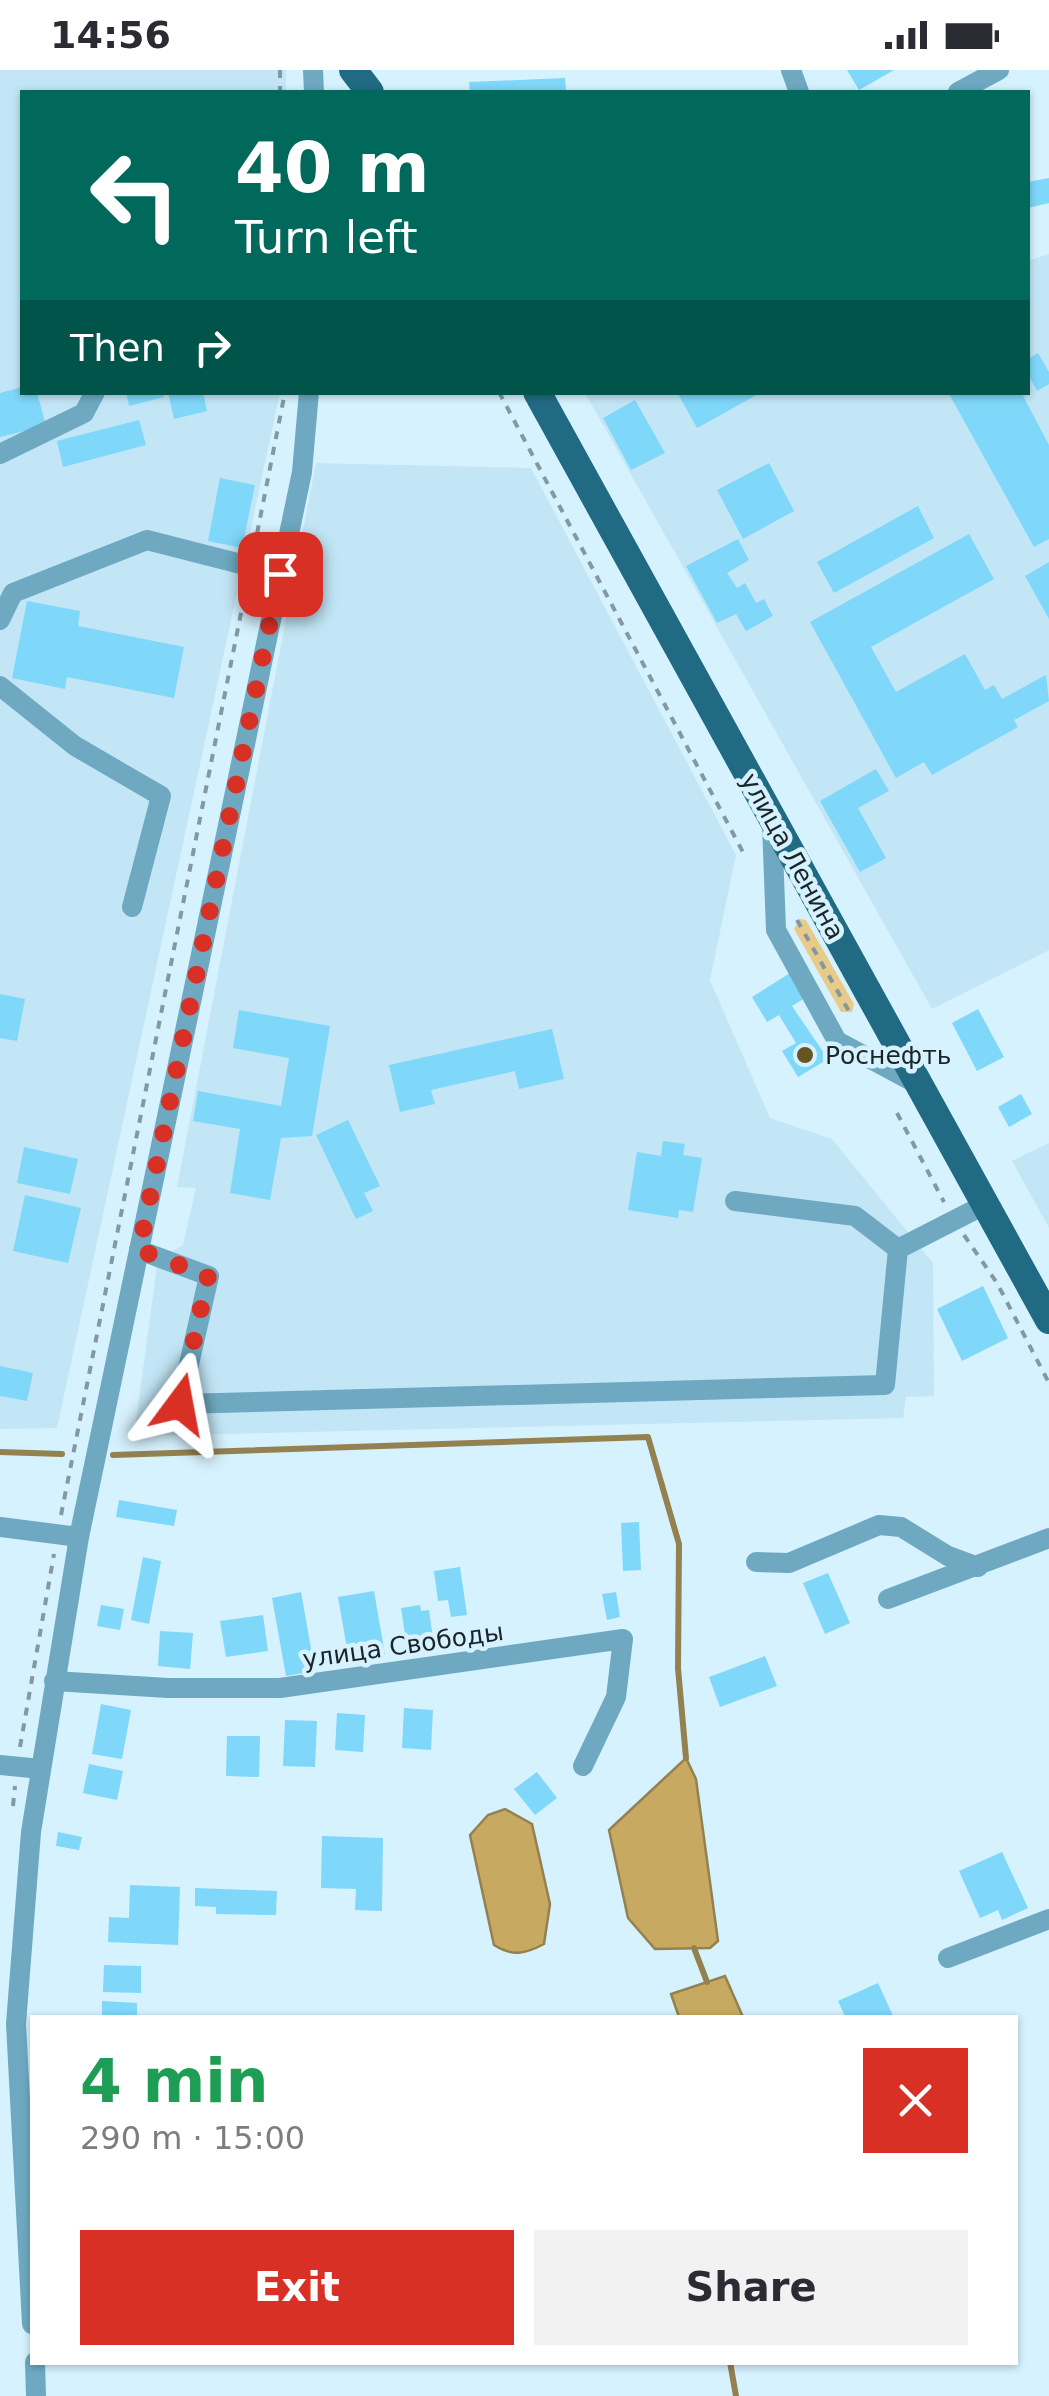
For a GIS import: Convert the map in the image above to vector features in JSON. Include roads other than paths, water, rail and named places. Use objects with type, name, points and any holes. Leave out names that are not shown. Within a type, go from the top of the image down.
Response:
[{"type":"main road","points":[[353,70],[369,90]]},
{"type":"main road","name":"улица Ленина","points":[[539,395],[1048,1318]]},
{"type":"street","points":[[962,90],[1000,70]]},
{"type":"street","points":[[0,454],[84,413],[93,395]]},
{"type":"street","points":[[30,2286],[16,2024],[18,1978],[68,1536],[139,1250],[302,472],[309,395]]},
{"type":"street","points":[[0,620],[14,593],[147,540],[280,574]]},
{"type":"street","points":[[0,686],[75,746],[161,796],[132,907]]},
{"type":"street","points":[[772,817],[776,930],[837,1042],[920,1086]]},
{"type":"street","points":[[734,1201],[855,1216],[898,1248]]},
{"type":"street","points":[[898,1248],[986,1204]]},
{"type":"street","points":[[139,1250],[208,1276],[180,1404],[885,1385],[898,1248]]},
{"type":"street","points":[[756,1562],[789,1563],[879,1525],[901,1527],[948,1556],[978,1566]]},
{"type":"street","points":[[0,1527],[68,1536]]},
{"type":"street","points":[[888,1599],[1049,1538]]},
{"type":"street","name":"улица Свободы","points":[[54,1680],[168,1688],[280,1688],[623,1639],[616,1697],[583,1766]]},
{"type":"street","points":[[8,1766],[40,1769]]},
{"type":"street","points":[[948,1958],[1049,1919]]},
{"type":"street","points":[[0,1998],[18,1978]]},
{"type":"street","points":[[34,2365],[36,2396]]},
{"type":"waterway","points":[[113,1455],[648,1437],[679,1544],[678,1668],[686,1758]]},
{"type":"waterway","points":[[0,1452],[62,1454]]},
{"type":"waterway","points":[[694,1948],[707,1982]]},
{"type":"waterway","points":[[731,2365],[736,2396]]},
{"type":"place","name":"Роснефть","points":[[805,1055]]}]
